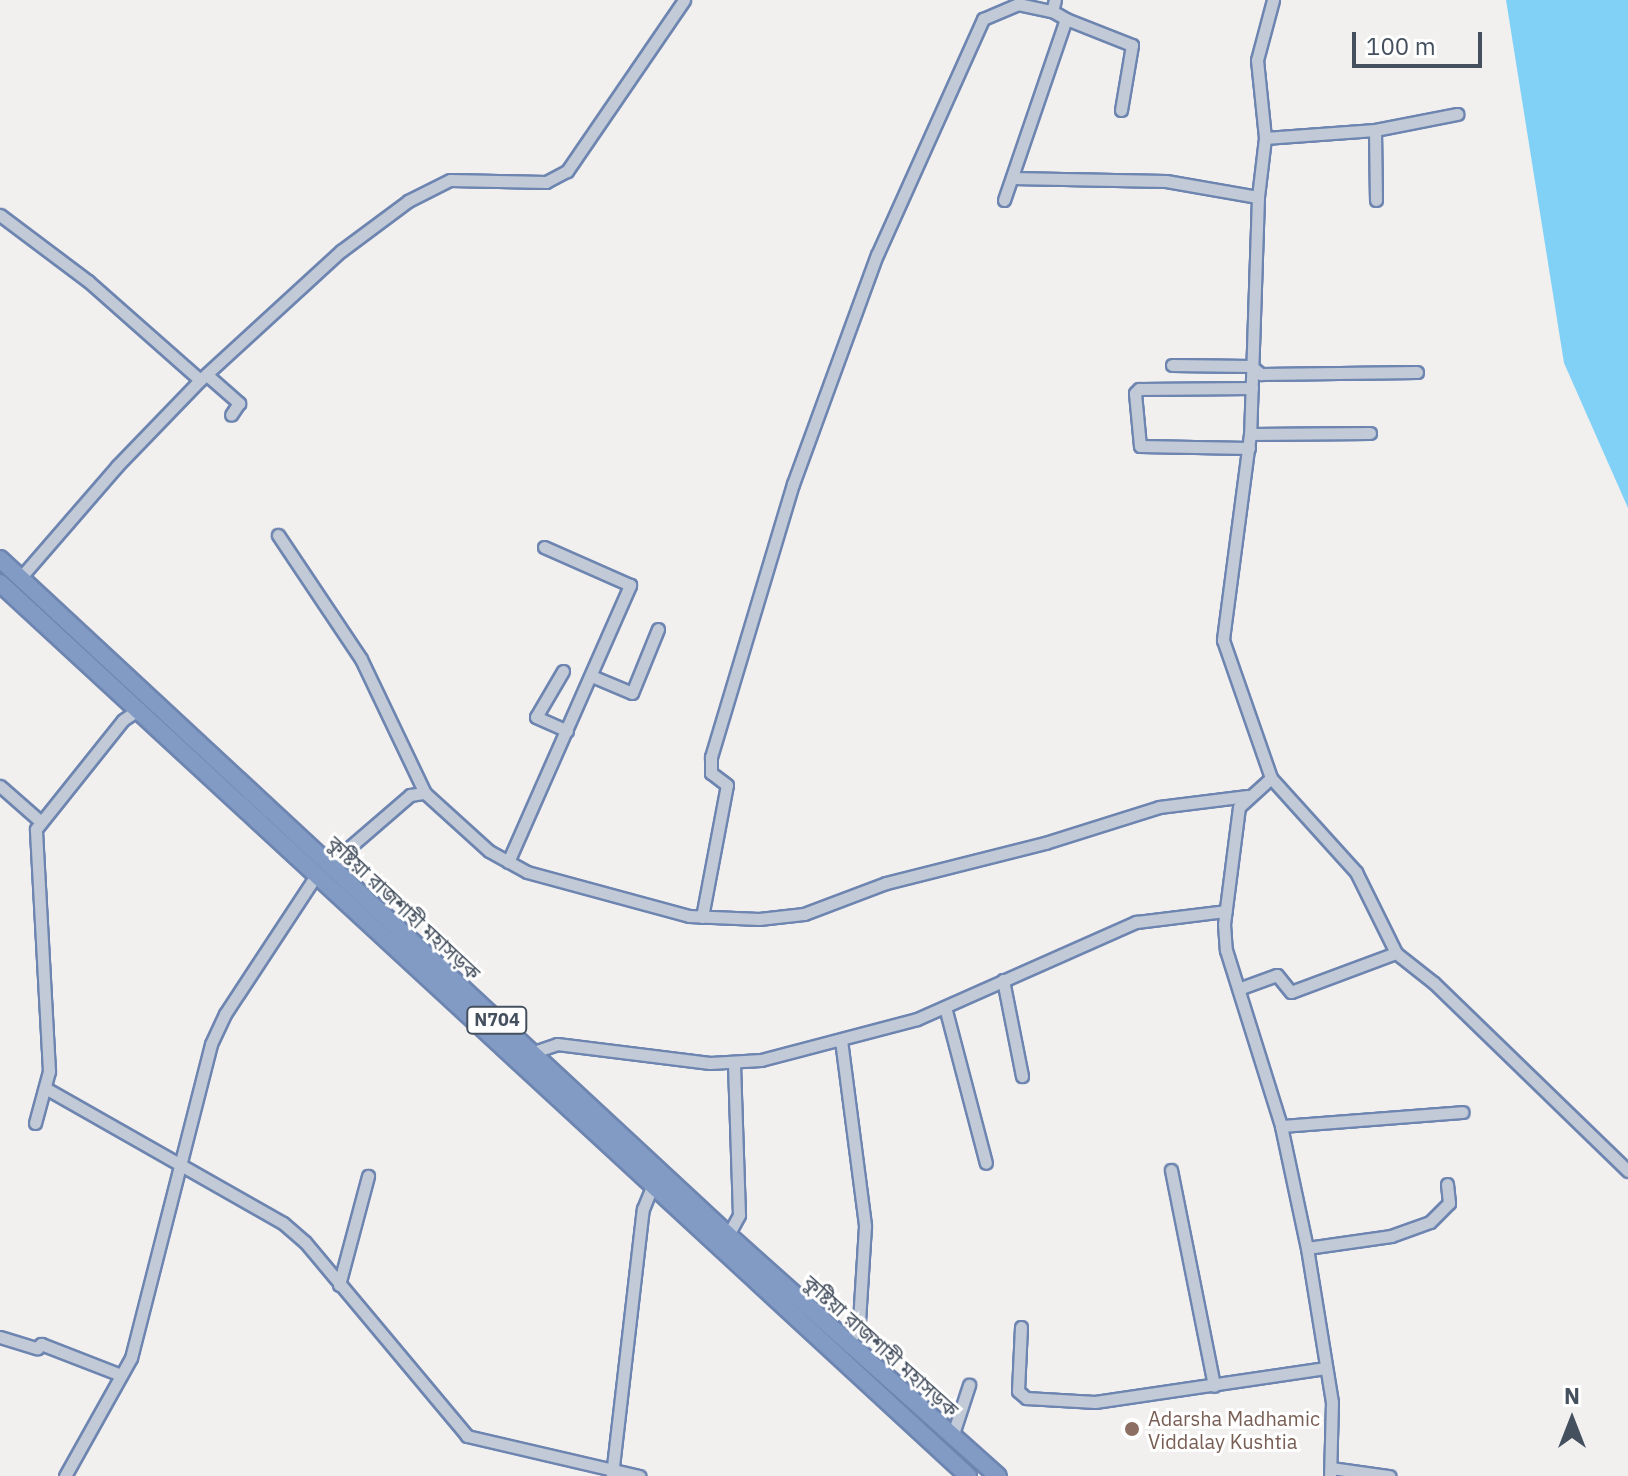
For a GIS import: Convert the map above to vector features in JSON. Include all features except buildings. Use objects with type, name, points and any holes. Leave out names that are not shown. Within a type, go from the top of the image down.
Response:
[{"type":"highway","name":"কুষ্টিয়া রাজশাহী মহাসড়ক","points":[[0,559],[292,843],[315,877],[961,1470]]},
{"type":"highway","name":"কুষ্টিয়া রাজশাহী মহাসড়ক","points":[[0,583],[138,710],[292,843],[329,865],[728,1235],[998,1476]]},
{"type":"highway","points":[[683,1217],[696,1205]]},
{"type":"highway","points":[[961,1470],[969,1452]]},
{"type":"street","points":[[21,577],[117,466],[204,378],[341,251],[408,201],[450,180],[558,178],[604,124],[684,0]]},
{"type":"street","points":[[1273,0],[1257,60],[1265,138],[1258,197],[1250,434],[1223,640],[1271,778],[1356,872],[1396,953],[1434,983],[1628,1171]]},
{"type":"street","points":[[702,917],[727,785],[711,773],[711,757],[793,484],[877,255],[983,19],[1018,4],[1054,6],[1066,19],[1132,45],[1121,110]]},
{"type":"street","points":[[1004,200],[1066,19]]},
{"type":"street","points":[[1265,138],[1375,130],[1457,114]]},
{"type":"street","points":[[1375,130],[1376,200]]},
{"type":"street","points":[[1012,178],[1166,181],[1258,197]]},
{"type":"street","points":[[0,215],[88,281],[204,378],[239,403],[231,415]]},
{"type":"street","points":[[1172,365],[1251,366],[1261,374],[1417,372]]},
{"type":"street","points":[[1249,448],[1140,446],[1135,393],[1139,389],[1252,388]]},
{"type":"street","points":[[1250,434],[1370,433]]},
{"type":"street","points":[[278,535],[361,659],[425,793],[489,851],[508,862],[579,888],[702,917],[759,919],[804,914],[886,883],[1045,843],[1159,807],[1247,796]]},
{"type":"street","points":[[508,862],[594,677],[630,585],[544,547]]},
{"type":"street","points":[[594,677],[632,693],[658,629]]},
{"type":"street","points":[[563,671],[536,715],[567,731]]},
{"type":"street","points":[[35,1123],[47,1089],[34,834],[40,821],[138,710]]},
{"type":"street","points":[[1271,778],[1247,796],[1236,819],[1225,911],[1226,950],[1241,988],[1281,1126],[1307,1248],[1326,1368],[1330,1472],[1389,1476]]},
{"type":"street","points":[[0,786],[40,821]]},
{"type":"street","points":[[329,865],[410,795],[425,793]]},
{"type":"street","points":[[65,1476],[121,1375],[151,1296],[196,1092],[225,1014],[315,877]]},
{"type":"street","points":[[534,1052],[543,1046],[584,1046],[734,1063],[841,1040],[945,1007],[1136,922],[1225,911]]},
{"type":"street","points":[[1241,988],[1277,975],[1291,992],[1396,953]]},
{"type":"street","points":[[1003,980],[1022,1076]]},
{"type":"street","points":[[945,1007],[986,1163]]},
{"type":"street","points":[[841,1040],[865,1226],[859,1321],[849,1343]]},
{"type":"street","points":[[728,1235],[739,1215],[734,1063]]},
{"type":"street","points":[[47,1089],[181,1162],[283,1223],[305,1242],[467,1436],[612,1473],[639,1476]]},
{"type":"street","points":[[1281,1126],[1462,1112]]},
{"type":"street","points":[[1171,1170],[1214,1386]]},
{"type":"street","points":[[339,1285],[368,1176]]},
{"type":"street","points":[[1307,1248],[1391,1236],[1430,1222],[1449,1203],[1447,1184]]},
{"type":"street","points":[[612,1473],[643,1209],[652,1187]]},
{"type":"street","points":[[1021,1327],[1018,1391],[1026,1398],[1095,1402],[1326,1368]]},
{"type":"street","points":[[0,1337],[37,1348],[41,1344],[121,1375]]},
{"type":"street","points":[[952,1437],[969,1385]]},
{"type":"water","points":[[1506,0],[1628,0],[1628,508],[1564,363]]},
{"type":"place","name":"Adarsha Madhamic Viddalay Kushtia","points":[[1132,1429]]}]
